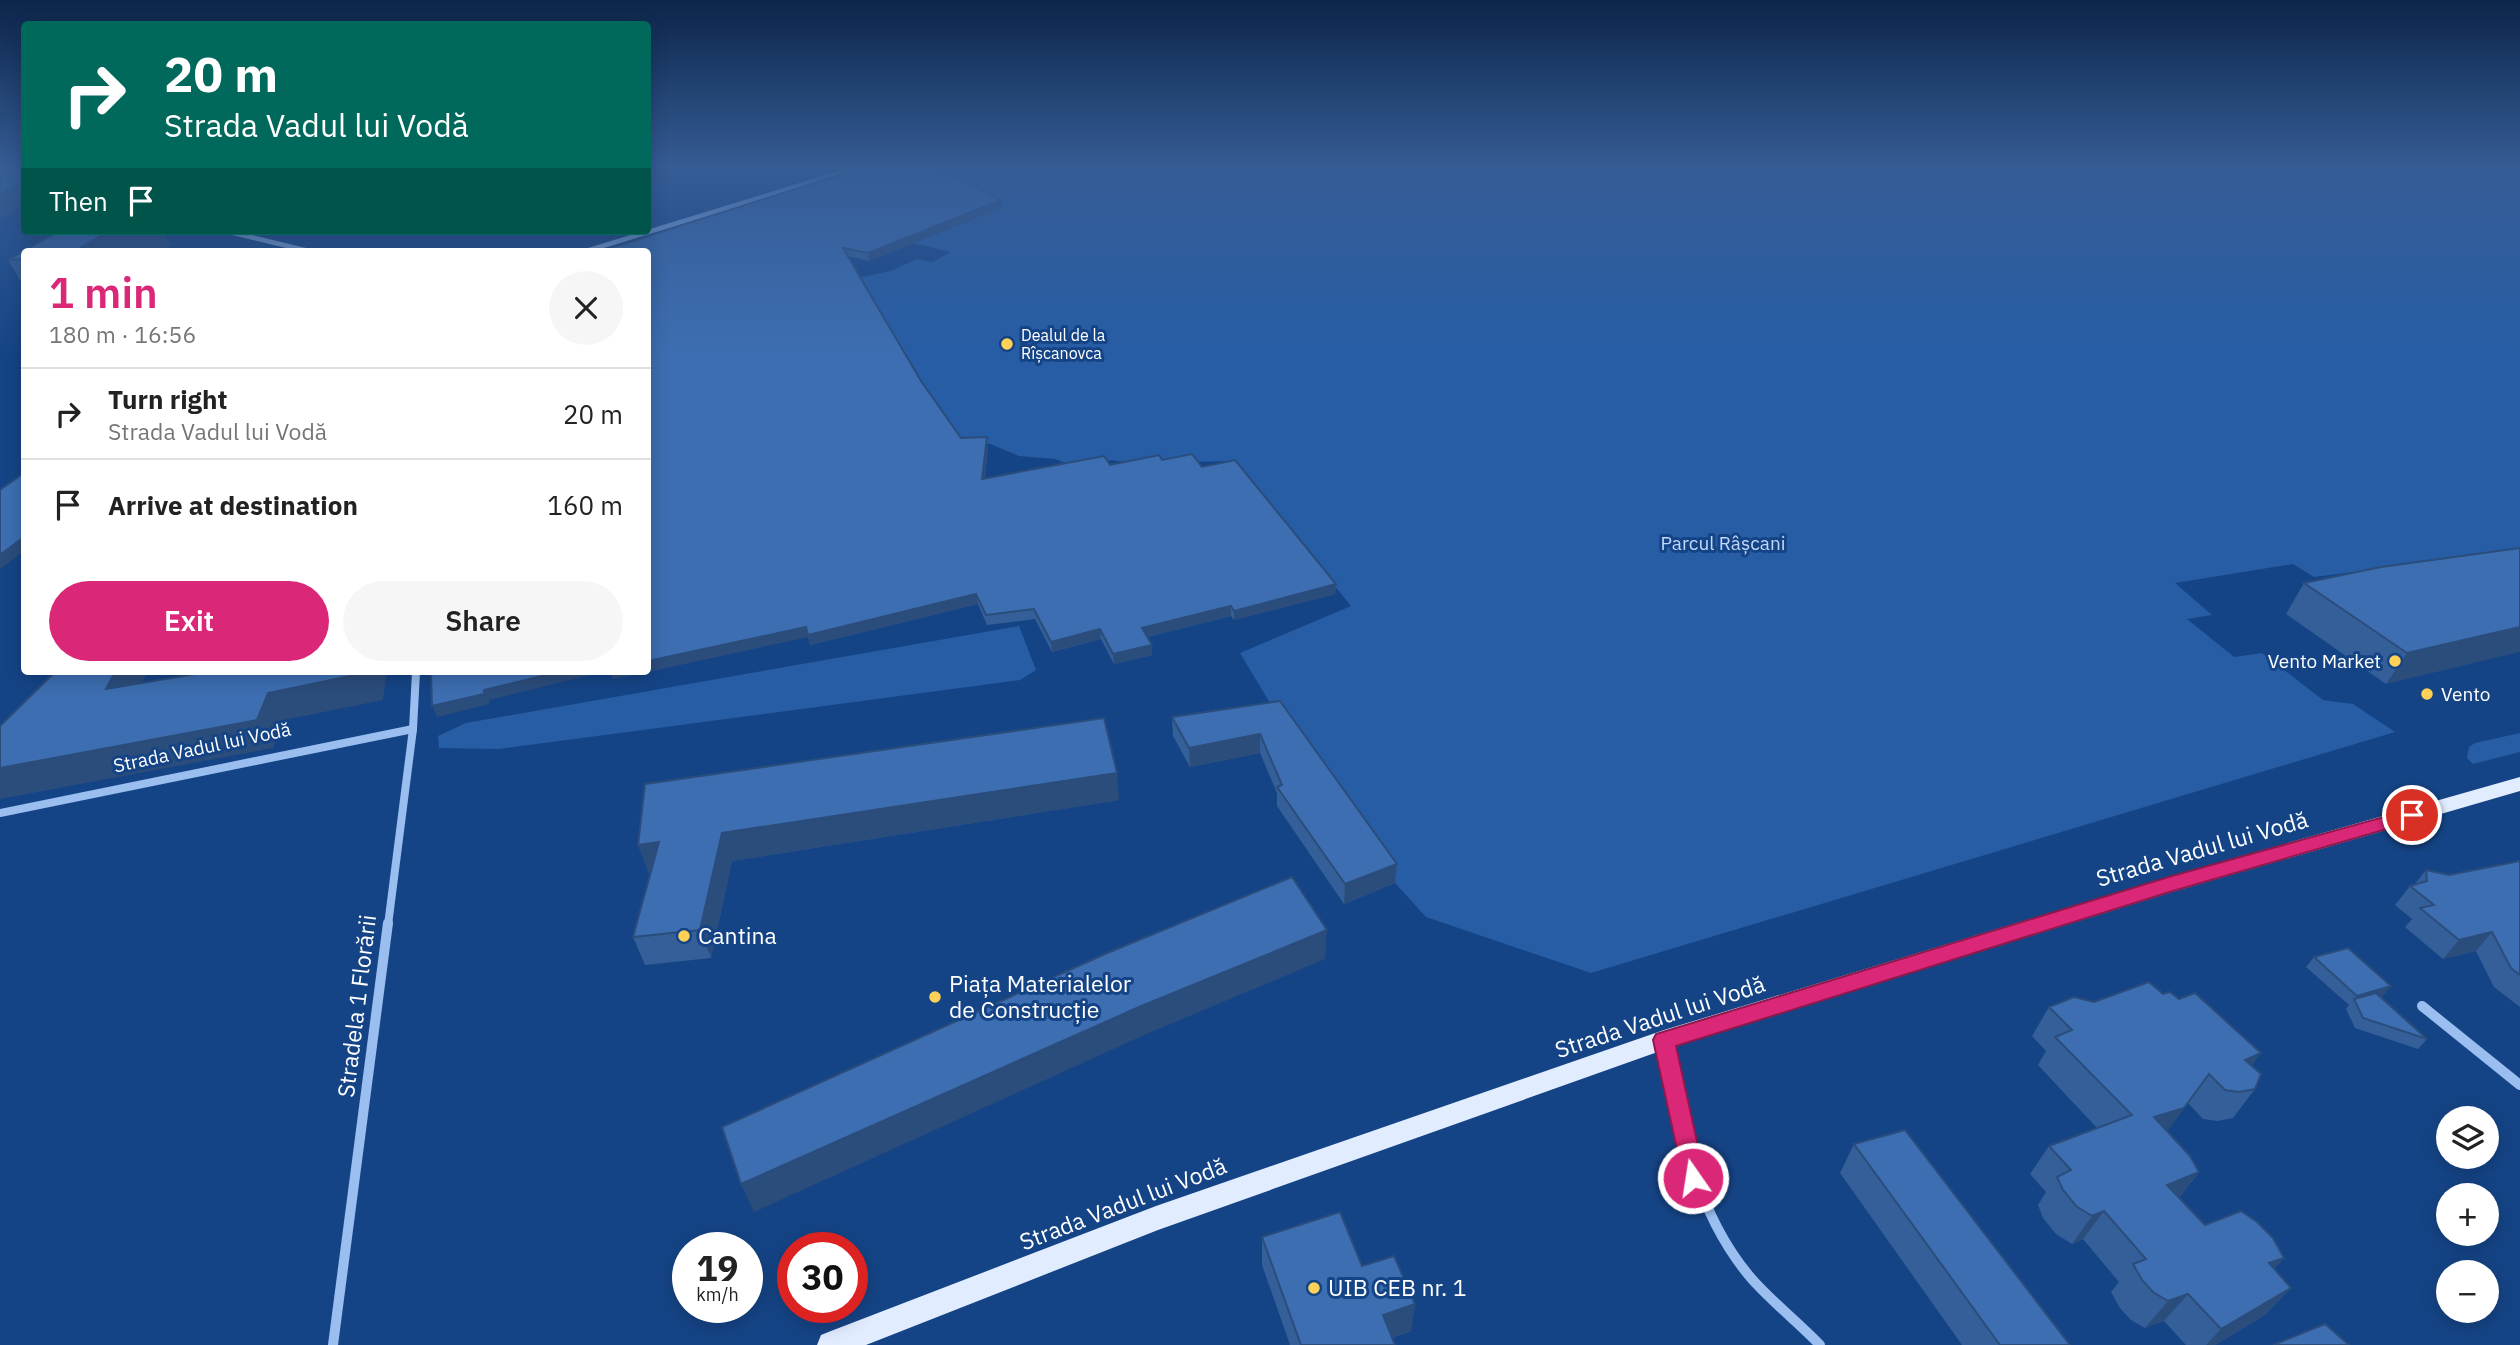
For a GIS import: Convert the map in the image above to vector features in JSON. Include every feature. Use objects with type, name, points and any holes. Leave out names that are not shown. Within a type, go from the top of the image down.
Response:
[{"type":"main road","name":"Strada Vadul lui Vodă","points":[[831,1345],[1156,1217],[1664,1040],[2172,884],[2520,784]]},
{"type":"street","points":[[242,235],[296,248]]},
{"type":"street","points":[[596,248],[638,235]]},
{"type":"street","name":"Stradela 1 Florării","points":[[333,1345],[413,729],[416,675]]},
{"type":"street","name":"Strada Vadul lui Vodă","points":[[0,813],[413,729]]},
{"type":"street","points":[[2422,1006],[2520,1085]]},
{"type":"street","points":[[1664,1040],[1693,1178],[1717,1229],[1750,1278],[1820,1345]]},
{"type":"green space","name":"Parcul Râșcani","points":[[915,231],[2520,231],[2520,557],[2462,558],[2314,577],[2293,564],[2175,583],[2212,615],[2187,619],[2234,657],[2262,653],[2323,700],[2353,704],[2395,732],[1591,973],[1426,917],[1395,883],[1280,720],[1240,653],[1351,606],[1233,461],[1132,463],[1111,460],[1078,468],[1055,459],[1019,456],[990,444],[960,444],[857,278],[891,271],[917,259],[932,262],[951,252],[913,243]]},
{"type":"green space","points":[[1019,626],[1036,670],[1020,680],[499,749],[439,748],[438,736],[466,723]]},
{"type":"green space","points":[[2520,733],[2520,752],[2473,764],[2467,758],[2469,747],[2475,743]]},
{"type":"building","points":[[665,231],[924,231],[868,253],[843,248],[921,381],[961,438],[987,437],[982,479],[1104,456],[1110,465],[1159,455],[1162,460],[1192,454],[1202,467],[1235,460],[1336,584],[1234,611],[1231,606],[1142,628],[1152,645],[1113,654],[1100,629],[1051,642],[1034,609],[986,615],[976,594],[808,635],[806,627],[651,660],[651,248],[611,248]]},
{"type":"building","points":[[52,235],[102,235],[80,248],[29,248]]},
{"type":"building","points":[[21,253],[21,259],[8,260]]},
{"type":"building","points":[[21,475],[21,539],[0,555],[0,490]]},
{"type":"building","points":[[2520,548],[2520,627],[2407,653],[2304,583],[2381,567]]},
{"type":"building","points":[[52,675],[113,675],[106,689],[189,675],[355,675],[268,693],[257,720],[0,768],[0,726]]},
{"type":"building","points":[[431,675],[546,675],[484,690],[484,694],[432,706]]},
{"type":"building","points":[[1280,701],[1397,864],[1345,884],[1277,787],[1282,785],[1260,734],[1189,748],[1172,717]]},
{"type":"building","points":[[1104,718],[1117,773],[722,833],[700,930],[633,937],[659,842],[638,845],[645,784]]},
{"type":"building","points":[[2520,861],[2520,975],[2511,968],[2492,932],[2459,940],[2420,908],[2434,905],[2410,886],[2427,881],[2426,870],[2449,875]]},
{"type":"building","points":[[1292,877],[1327,930],[1139,1007],[741,1184],[722,1127],[1105,954]]},
{"type":"building","points":[[2348,948],[2391,986],[2357,996],[2314,957]]},
{"type":"building","points":[[2149,982],[2163,994],[2170,992],[2179,999],[2195,993],[2261,1053],[2245,1060],[2261,1074],[2255,1089],[2239,1092],[2225,1090],[2209,1074],[2184,1108],[2154,1117],[2190,1156],[2199,1172],[2167,1185],[2205,1225],[2241,1211],[2273,1238],[2284,1258],[2269,1263],[2291,1288],[2221,1329],[2188,1294],[2168,1301],[2153,1292],[2133,1264],[2146,1259],[2104,1211],[2092,1216],[2076,1206],[2063,1190],[2057,1177],[2071,1170],[2049,1146],[2132,1115],[2055,1037],[2072,1030],[2049,1007],[2074,997],[2094,1002]]},
{"type":"building","points":[[2376,993],[2427,1039],[2363,1018],[2354,999]]},
{"type":"building","points":[[1905,1130],[2070,1345],[2000,1345],[1854,1144]]},
{"type":"building","name":"UIB CEB nr. 1","points":[[1340,1212],[1362,1266],[1394,1256],[1415,1304],[1383,1315],[1395,1345],[1301,1345],[1262,1237]]},
{"type":"building","points":[[2325,1324],[2349,1345],[2273,1345]]},
{"type":"place","name":"Dealul de la Rîșcanovca","points":[[1007,344]]},
{"type":"place","name":"Vento Market","points":[[2395,661]]},
{"type":"place","name":"Vento","points":[[2427,694]]},
{"type":"place","name":"Cantina","points":[[684,936]]},
{"type":"place","name":"Piața Materialelor de Construcție","points":[[935,997]]},
{"type":"place","name":"UIB CEB nr. 1","points":[[1314,1288]]},
{"type":"route","points":[[1693,1178],[1664,1040],[2172,884],[2412,815]]}]
